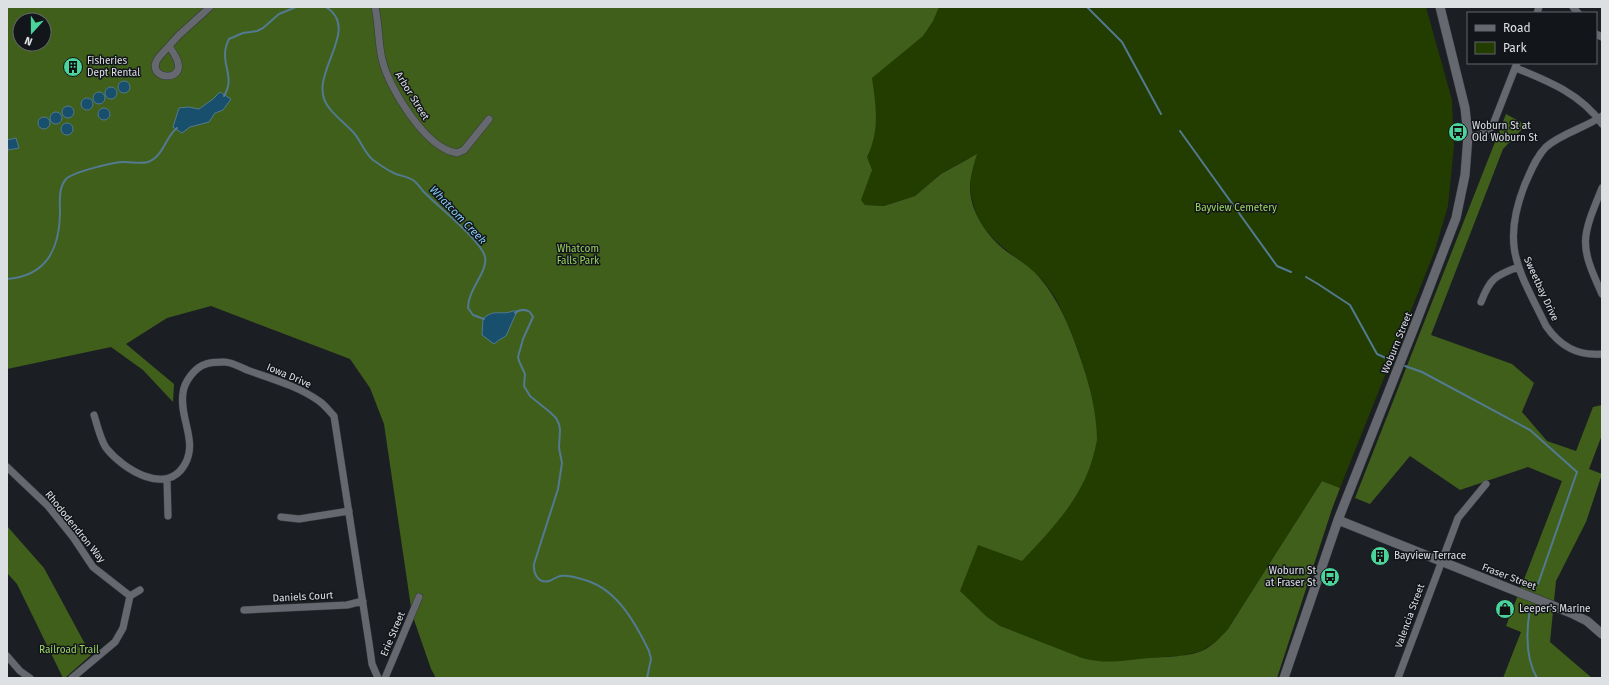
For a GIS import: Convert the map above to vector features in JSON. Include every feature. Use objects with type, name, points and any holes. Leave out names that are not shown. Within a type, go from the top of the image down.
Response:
[{"type":"street","points":[[169,46],[210,7]]},
{"type":"street","name":"Arbor Street","points":[[375,7],[378,20],[380,49],[385,71],[395,91],[422,130],[444,148],[457,153],[464,150],[489,119]]},
{"type":"street","name":"Woburn Street","points":[[1284,678],[1338,520],[1413,333],[1456,218],[1465,175],[1468,136],[1465,108],[1440,7]]},
{"type":"street","points":[[1468,136],[1480,135],[1492,127],[1516,65],[1567,92],[1601,120]]},
{"type":"street","name":"Sweetbay Drive","points":[[1601,120],[1554,141],[1536,159],[1515,213],[1513,239],[1518,266],[1546,326],[1559,341],[1576,352],[1589,355],[1602,354]]},
{"type":"street","points":[[1602,188],[1588,223],[1585,248],[1590,268],[1602,294]]},
{"type":"street","points":[[1481,302],[1492,281],[1499,274],[1518,266]]},
{"type":"street","name":"Iowa Drive","points":[[167,479],[174,476],[185,465],[190,453],[190,439],[184,418],[183,394],[187,380],[194,372],[206,364],[226,362],[303,391],[321,402],[334,416],[372,664],[378,678]]},
{"type":"street","points":[[94,415],[106,448],[120,462],[137,473],[151,479],[167,479],[168,516]]},
{"type":"street","name":"Rhododendron Way","points":[[7,467],[48,506],[73,537],[93,567],[130,596]]},
{"type":"street","name":"Valencia Street","points":[[1398,678],[1440,562],[1458,518],[1486,484]]},
{"type":"street","points":[[281,517],[299,519],[349,512]]},
{"type":"street","name":"Fraser Street","points":[[1338,520],[1571,613],[1587,621],[1602,634]]},
{"type":"street","points":[[72,678],[115,642],[123,628],[130,596],[140,590]]},
{"type":"street","name":"Erie Street","points":[[385,678],[419,597]]},
{"type":"street","name":"Daniels Court","points":[[244,610],[347,605],[363,601]]},
{"type":"street","points":[[7,656],[30,678]]},
{"type":"green space","name":"Whatcom Falls Park","points":[[7,7],[939,7],[933,21],[923,36],[872,78],[876,118],[874,138],[867,157],[872,170],[861,200],[865,205],[884,206],[915,196],[941,174],[977,154],[971,174],[970,187],[976,214],[986,231],[999,245],[1028,266],[1035,273],[1046,286],[1058,305],[1080,357],[1092,398],[1097,429],[1097,442],[1088,473],[1073,501],[1044,538],[1022,561],[978,545],[960,591],[987,617],[1000,626],[1082,658],[1100,661],[1116,661],[1193,654],[1211,645],[1228,629],[1322,481],[1340,488],[1277,678],[436,678],[431,669],[412,614],[384,424],[370,388],[350,359],[211,306],[167,318],[126,344],[174,384],[173,402],[143,370],[111,347],[7,369]]},
{"type":"green space","name":"Bayview Cemetery","points":[[850,7],[1426,7],[1452,100],[1454,146],[1448,206],[1434,253],[1340,488],[1322,481],[1228,629],[1218,641],[1201,651],[1182,656],[1165,657],[1137,678],[1032,672],[580,265]],"holes":[[[969,158],[970,186],[977,215],[990,235],[1040,278],[1054,295],[1069,327],[1083,367],[1091,394],[1096,422],[978,545],[861,200],[865,205],[884,206],[915,196],[941,174]]]},
{"type":"green space","points":[[1506,114],[1526,125],[1503,149],[1431,335],[1512,364],[1534,383],[1522,412],[1547,441],[1576,451],[1593,407],[1602,405],[1602,435],[1589,469],[1602,474],[1586,522],[1556,581],[1550,642],[1592,678],[1503,678],[1521,632],[1506,626],[1562,481],[1528,467],[1460,490],[1410,456],[1370,504],[1355,498]]},
{"type":"green space","name":"Railroad Trail","points":[[7,526],[44,568],[91,655],[65,678],[63,678],[17,584],[7,573]]},
{"type":"water","points":[[126,81],[129,82],[129,92],[122,93],[119,92],[118,85],[119,82]]},
{"type":"water","points":[[113,87],[116,88],[116,98],[109,99],[106,98],[105,91],[106,88]]},
{"type":"water","points":[[97,92],[101,92],[105,98],[101,104],[97,104],[93,100],[93,96]]},
{"type":"water","points":[[220,92],[231,99],[223,110],[215,113],[209,122],[190,127],[182,133],[173,127],[179,108],[188,107],[199,109]]},
{"type":"water","points":[[85,98],[89,98],[93,104],[89,110],[85,110],[81,106],[81,102]]},
{"type":"water","points":[[70,106],[73,107],[73,117],[66,118],[63,117],[62,110],[63,107]]},
{"type":"water","points":[[102,108],[106,108],[110,114],[106,120],[102,120],[98,116],[98,112]]},
{"type":"water","points":[[54,112],[58,112],[62,118],[58,124],[54,124],[50,120],[50,116]]},
{"type":"water","points":[[42,117],[46,117],[50,123],[46,129],[42,129],[38,125],[38,121]]},
{"type":"water","points":[[65,123],[69,123],[73,129],[69,135],[65,135],[61,131],[61,127]]},
{"type":"water","points":[[16,138],[19,148],[8,150],[7,140]]},
{"type":"water","points":[[517,311],[506,336],[494,344],[482,335],[483,319],[494,313]]},
{"type":"waterway","name":"Whatcom Creek","points":[[224,96],[229,81],[225,55],[229,39],[243,33],[257,31],[263,28],[279,14],[296,7]]},
{"type":"waterway","name":"Whatcom Creek","points":[[326,7],[336,17],[339,29],[337,42],[326,69],[323,83],[323,97],[330,109],[359,139],[367,154],[373,160],[384,168],[414,181],[429,197],[458,223],[482,250],[485,257],[484,269],[471,294],[468,308],[473,315],[484,319]]},
{"type":"waterway","points":[[1087,7],[1122,42],[1161,114]]},
{"type":"waterway","name":"Whatcom Creek","points":[[7,279],[32,273],[41,267],[48,259],[57,239],[61,191],[63,183],[66,179],[77,173],[112,164],[124,162],[148,162],[158,155],[177,128]]},
{"type":"waterway","points":[[1180,131],[1277,266],[1291,272]]},
{"type":"waterway","points":[[1306,277],[1350,305],[1377,354],[1388,359]]},
{"type":"waterway","name":"Whatcom Creek","points":[[515,313],[521,310],[526,310],[530,312],[533,317],[523,339],[518,357],[525,374],[524,386],[530,396],[556,418],[560,430],[559,448],[562,463],[558,489],[534,564],[535,574],[539,579],[545,582],[560,576],[574,577],[585,580],[599,586],[617,600],[632,620],[649,651],[651,659],[647,678]]},
{"type":"waterway","points":[[1405,366],[1422,372],[1530,430],[1577,472],[1538,584]]},
{"type":"waterway","points":[[1530,609],[1527,635],[1528,653],[1537,678]]},
{"type":"place","name":"Fisheries Dept Rental","points":[[73,67]]},
{"type":"place","name":"Woburn St at Old Woburn St","points":[[1458,132]]},
{"type":"place","name":"Bayview Terrace","points":[[1380,556]]},
{"type":"place","name":"Woburn St at Fraser St","points":[[1330,577]]},
{"type":"place","name":"Leeper's Marine","points":[[1505,609]]}]
